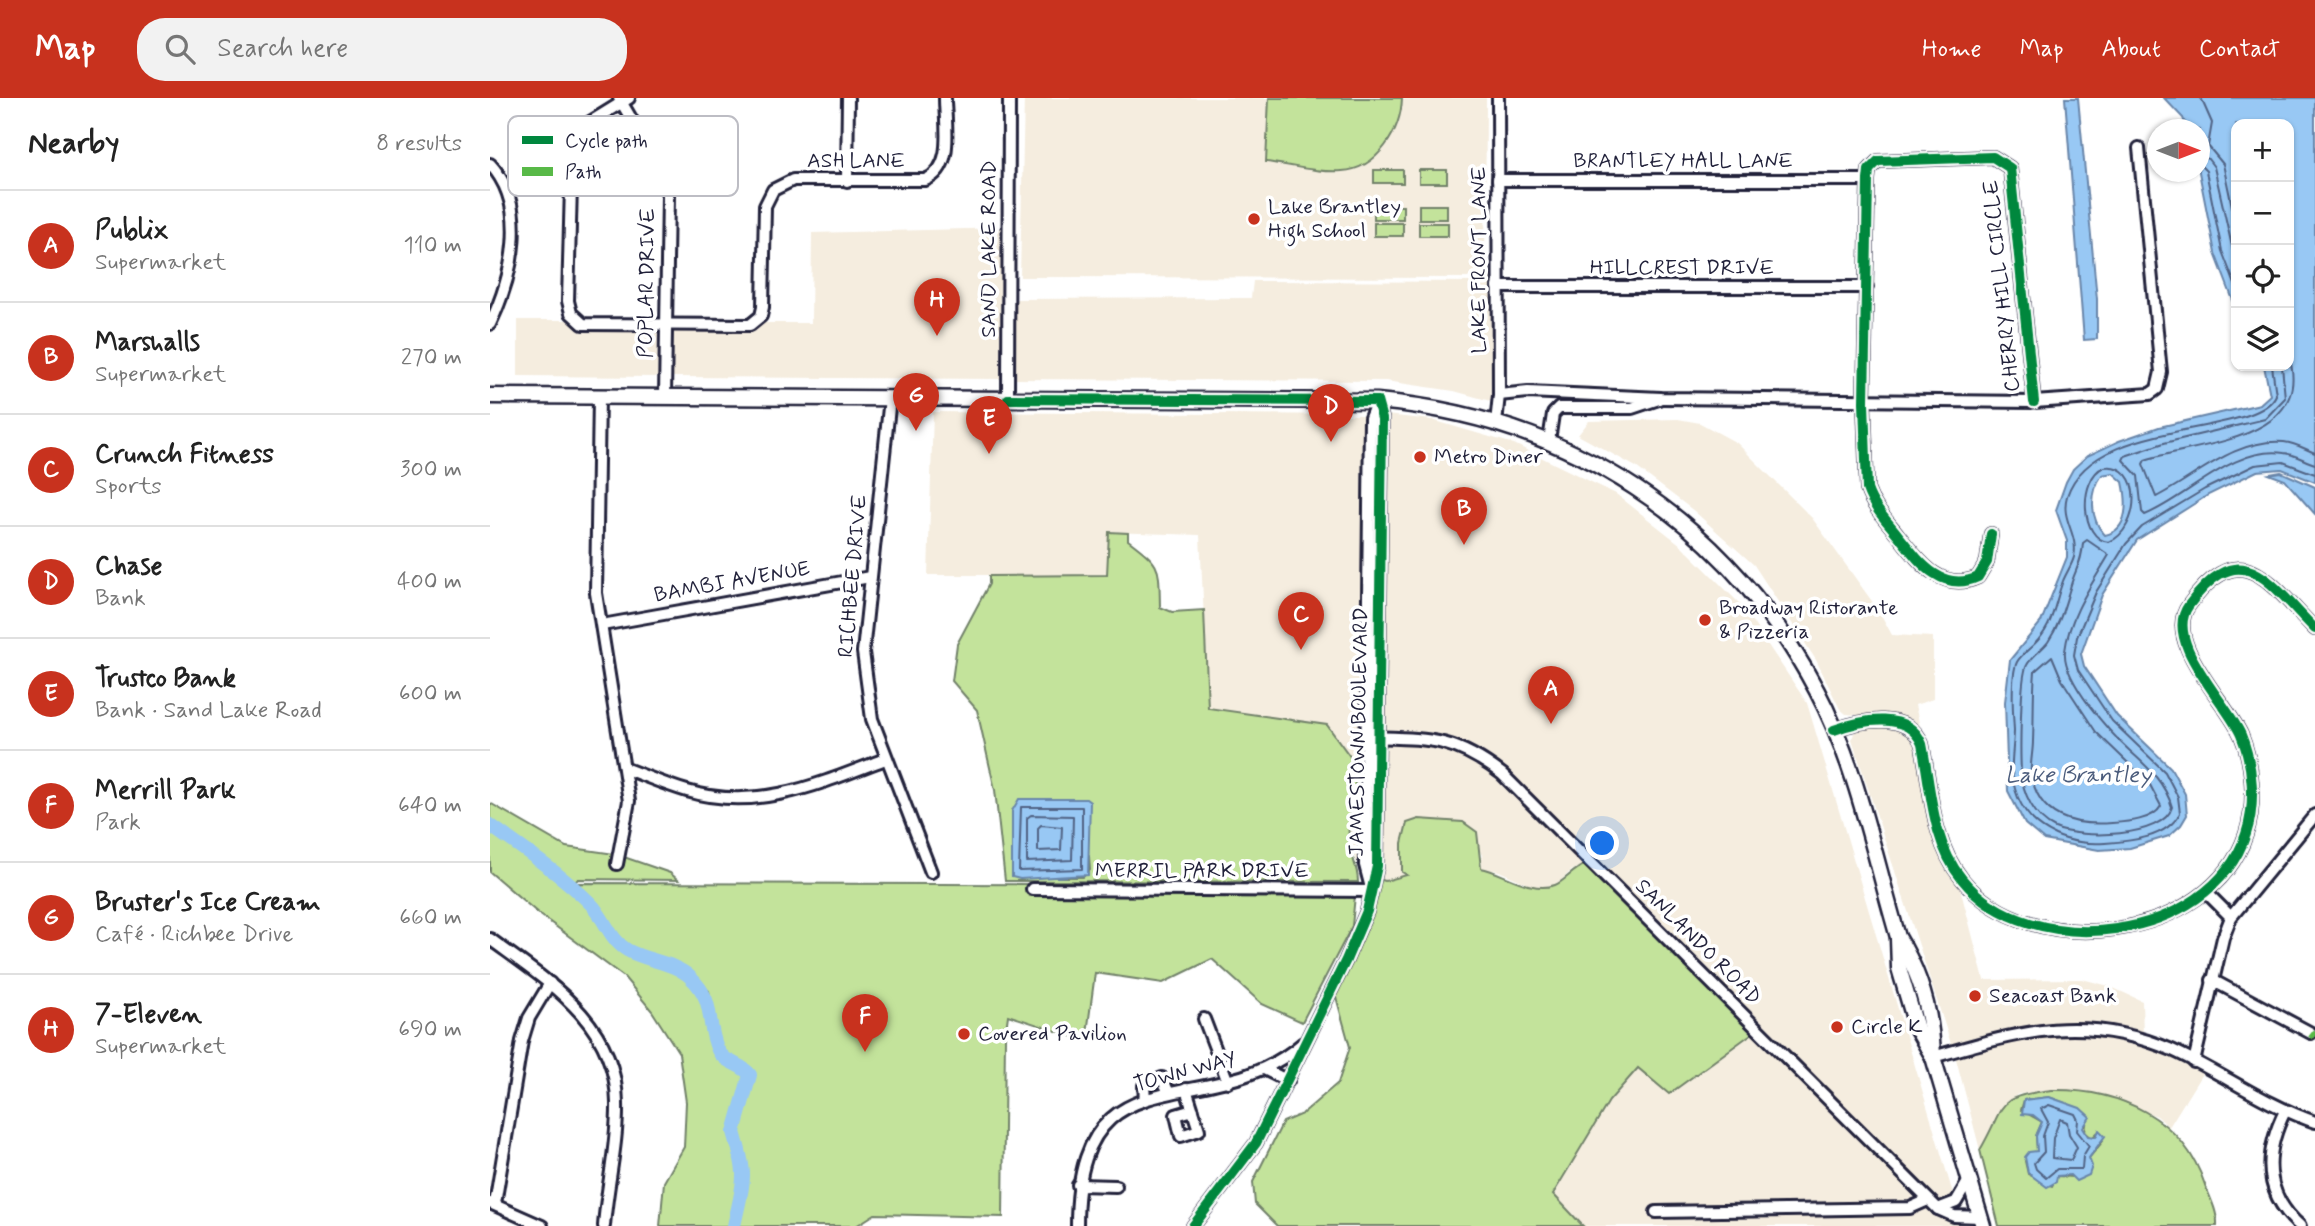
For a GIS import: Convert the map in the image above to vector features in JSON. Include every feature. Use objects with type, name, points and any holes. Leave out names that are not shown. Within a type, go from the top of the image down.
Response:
[{"type":"main road","points":[[490,396],[1377,401],[1425,406],[1496,423],[1549,441],[1606,469],[1646,494],[1692,529],[1729,565],[1788,641],[1817,691],[1834,730],[1898,937],[1902,980],[1917,1029],[1933,1056],[1981,1222]]},
{"type":"street","points":[[847,181],[848,98]]},
{"type":"street","name":"ASH LANE","points":[[666,325],[742,326],[755,321],[763,307],[765,206],[773,190],[793,180],[925,180],[940,173],[945,154],[945,98]]},
{"type":"street","name":"SAND LAKE ROAD","points":[[1008,399],[1009,98]]},
{"type":"street","name":"LAKE FRONT LANE","points":[[1496,423],[1499,395],[1498,98]]},
{"type":"street","points":[[598,116],[623,99]]},
{"type":"street","name":"POPLAR DRIVE","points":[[623,99],[632,116]]},
{"type":"street","points":[[1499,395],[1528,392],[1864,402],[2034,402],[2143,396],[2157,389],[2161,372],[2139,148]]},
{"type":"street","name":"CHERRY HILL CIRCLE","points":[[1868,180],[1869,170],[1878,161],[1890,158],[1993,157],[2010,168],[2034,402]]},
{"type":"street","points":[[490,164],[504,184],[512,221],[510,271],[494,307],[490,324]]},
{"type":"street","name":"BRANTLEY HALL LANE","points":[[1498,180],[1868,180]]},
{"type":"street","points":[[1868,180],[1864,402],[1865,473],[1871,503],[1923,566],[1943,579],[1960,582],[1978,577],[1987,562],[1991,534]]},
{"type":"street","points":[[571,196],[568,301],[576,320],[593,325],[666,325]]},
{"type":"street","name":"POPLAR DRIVE","points":[[666,397],[668,196]]},
{"type":"street","name":"HILLCREST DRIVE","points":[[1497,287],[1867,287]]},
{"type":"street","points":[[599,397],[596,561],[602,625],[629,802],[617,864]]},
{"type":"street","name":"RICHBEE DRIVE","points":[[890,398],[863,652],[872,719],[885,759],[931,872]]},
{"type":"street","points":[[1549,441],[1553,414],[1559,408],[1632,408],[1661,398]]},
{"type":"street","name":"JAMESTOWN BOULEVARD","points":[[1193,1226],[1256,1143],[1346,960],[1367,911],[1371,891],[1365,865],[1373,737],[1370,418],[1377,401]]},
{"type":"street","points":[[1834,730],[1860,722],[1902,723],[1912,727],[1922,744],[1947,859],[1964,882],[2013,917],[2074,929],[2125,930],[2154,921],[2206,892],[2239,852],[2249,820],[2250,774],[2241,737],[2232,717],[2183,641],[2183,616],[2188,606],[2224,571],[2242,567],[2262,577],[2315,629]]},
{"type":"street","name":"BAMBI AVENUE","points":[[602,625],[870,577]]},
{"type":"street","name":"SANLANDO ROAD","points":[[1373,737],[1447,743],[1481,758],[1502,774],[1928,1200],[1938,1209],[1954,1216],[1981,1222]]},
{"type":"street","points":[[626,769],[688,791],[716,797],[765,799],[808,789],[885,759]]},
{"type":"street","points":[[2194,1062],[2212,980],[2231,917],[2315,815]]},
{"type":"street","name":"MERRIL PARK DRIVE","points":[[1032,889],[1371,891]]},
{"type":"street","points":[[2206,892],[2231,917]]},
{"type":"street","points":[[490,939],[579,1008],[599,1040],[611,1069],[617,1102],[604,1226]]},
{"type":"street","points":[[2212,980],[2311,1033]]},
{"type":"street","points":[[542,1226],[493,1204],[522,1041],[528,1018],[550,983]]},
{"type":"street","points":[[1205,1019],[1228,1082]]},
{"type":"street","points":[[1933,1056],[2030,1030],[2076,1028],[2145,1040],[2194,1062],[2285,1111],[2315,1122]]},
{"type":"street","name":"TOWN WAY","points":[[1077,1226],[1078,1185],[1089,1145],[1105,1123],[1145,1099],[1228,1082],[1264,1069],[1307,1039]]},
{"type":"street","name":"TOWN WAY","points":[[1264,1069],[1288,1081]]},
{"type":"street","points":[[1186,1089],[1193,1110],[1199,1130],[1181,1136],[1175,1120],[1178,1113],[1193,1110]]},
{"type":"street","points":[[2285,1111],[2272,1137],[2269,1161],[2272,1183],[2280,1202],[2300,1226]]},
{"type":"street","points":[[1938,1209],[1956,1202],[1969,1180]]},
{"type":"street","points":[[1078,1185],[1116,1186]]},
{"type":"street","points":[[1656,1212],[1910,1208],[1928,1200]]},
{"type":"shaded area","name":"Lake Brantley High School","points":[[1024,98],[1486,98],[1485,278],[1020,277]]},
{"type":"shaded area","points":[[1004,228],[1003,379],[670,377],[670,329],[760,323],[811,323],[812,233]]},
{"type":"shaded area","points":[[1489,275],[1493,275],[1494,402],[1454,391],[1386,381],[1013,379],[1013,299],[1251,298],[1253,281],[1485,282]]},
{"type":"shaded area","points":[[518,320],[569,320],[582,328],[661,329],[661,377],[518,376]]},
{"type":"shaded area","points":[[933,412],[1367,415],[1358,866],[1349,842],[1353,790],[1359,769],[1208,708],[1200,535],[1109,532],[1107,575],[928,575]]},
{"type":"shaded area","points":[[1386,415],[1432,420],[1514,444],[1616,494],[1681,545],[1741,605],[1807,703],[1954,1197],[1940,1205],[1502,768],[1463,743],[1439,736],[1383,734]]},
{"type":"shaded area","points":[[1678,419],[1700,423],[1737,443],[1812,518],[1879,611],[1892,635],[1933,637],[1933,699],[1915,705],[1921,731],[1903,719],[1846,714],[1840,709],[1816,660],[1754,565],[1694,511],[1636,467],[1578,435],[1589,421]]},
{"type":"shaded area","points":[[1863,726],[1891,726],[1909,730],[1918,745],[1935,839],[1943,861],[1959,884],[1984,980],[2082,979],[2109,986],[2142,1001],[2143,1035],[2076,1024],[2053,1024],[2005,1031],[1952,1047],[1852,739],[1854,733]]},
{"type":"shaded area","points":[[1383,742],[1437,744],[1458,750],[1499,777],[1586,864],[1572,870],[1556,885],[1535,887],[1499,871],[1481,868],[1482,855],[1463,822],[1407,823],[1402,843],[1402,872],[1408,875],[1385,881],[1379,879]]},
{"type":"shaded area","points":[[1754,1032],[1921,1198],[1909,1204],[1652,1208],[1652,1216],[1910,1212],[1927,1205],[1935,1214],[1961,1221],[1963,1226],[1583,1226],[1553,1194],[1609,1101],[1638,1068],[1670,1094]]},
{"type":"shaded area","points":[[2094,1033],[2144,1044],[2203,1072],[2169,1127],[2157,1116],[2102,1096],[2071,1090],[2018,1094],[2004,1104],[1980,1150],[1955,1055],[2030,1034]]},
{"type":"green space","points":[[1269,98],[1402,98],[1401,110],[1392,135],[1377,155],[1355,169],[1333,171],[1266,162]]},
{"type":"green space","points":[[1374,170],[1403,170],[1403,183],[1374,183]]},
{"type":"green space","points":[[1419,170],[1447,170],[1447,183],[1419,183]]},
{"type":"green space","points":[[1419,205],[1447,205],[1447,219],[1419,219]]},
{"type":"green space","points":[[1374,206],[1403,206],[1403,219],[1374,219]]},
{"type":"green space","points":[[1374,223],[1403,223],[1403,236],[1374,236]]},
{"type":"green space","points":[[1419,223],[1448,223],[1448,236],[1419,236]]},
{"type":"green space","points":[[1109,532],[1128,533],[1128,540],[1153,562],[1156,568],[1160,607],[1172,612],[1204,610],[1208,708],[1327,725],[1359,769],[1349,822],[1350,845],[1358,882],[1005,881],[995,790],[977,710],[952,681],[957,644],[989,584],[989,576],[1107,575]],"holes":[[[1012,811],[1089,856],[1090,870],[1083,877],[1012,877]]]},
{"type":"green space","points":[[490,803],[566,847],[615,854],[612,867],[621,869],[624,857],[670,873],[678,880],[578,879],[574,883],[624,948],[688,976],[706,993],[717,1048],[726,1061],[743,1067],[748,1074],[731,1132],[742,1171],[733,1226],[660,1226],[664,1182],[684,1147],[686,1102],[679,1053],[652,1011],[624,977],[539,914],[490,872]]},
{"type":"green space","points":[[1419,819],[1463,822],[1477,832],[1481,868],[1527,885],[1555,885],[1586,864],[1754,1032],[1669,1094],[1638,1068],[1609,1101],[1553,1194],[1583,1226],[1277,1226],[1255,1204],[1253,1182],[1283,1122],[1302,1114],[1338,1083],[1350,1047],[1335,993],[1377,894],[1379,879],[1385,881],[1407,875],[1402,872],[1402,843],[1407,823]]},
{"type":"green space","points":[[578,883],[1356,885],[1352,926],[1302,1022],[1262,1004],[1212,959],[1163,983],[1095,973],[1086,1041],[1008,1015],[1005,1037],[1003,1217],[875,1214],[856,1226],[737,1226],[746,1171],[735,1132],[741,1106],[751,1086],[752,1073],[745,1065],[728,1058],[721,1047],[709,991],[691,973],[626,946]]},
{"type":"green space","points":[[2052,1090],[2102,1095],[2146,1112],[2165,1125],[2195,1162],[2213,1205],[2217,1226],[1999,1226],[1980,1150],[2004,1105],[2010,1100]],"holes":[[[2049,1097],[2076,1107],[2087,1117],[2085,1132],[2092,1138],[2097,1133],[2103,1141],[2089,1158],[2090,1163],[2072,1177],[2057,1176],[2052,1186],[2028,1174],[2025,1161],[2037,1151],[2036,1136],[2042,1122],[2021,1110],[2024,1100]]]},
{"type":"water","points":[[2065,98],[2078,98],[2097,299],[2097,339],[2084,340]]},
{"type":"water","name":"Lake Brantley","points":[[2164,98],[2315,98],[2315,482],[2282,469],[2257,471],[2208,495],[2137,540],[2102,595],[2081,654],[2084,666],[2117,716],[2171,768],[2185,794],[2187,815],[2169,836],[2130,848],[2099,850],[2044,840],[2025,824],[2008,791],[2005,702],[2010,660],[2041,622],[2067,557],[2067,541],[2056,510],[2066,482],[2073,469],[2087,456],[2119,441],[2159,427],[2260,404],[2270,395],[2265,371],[2294,371],[2294,119],[2231,119],[2231,295],[2215,253],[2201,182],[2210,182],[2210,119],[2183,119]],"holes":[[[2113,473],[2123,482],[2123,521],[2113,532],[2105,535],[2096,521],[2093,505],[2095,489],[2102,475]]]},
{"type":"water","points":[[2281,472],[2315,487],[2315,514],[2285,480],[2269,474]]},
{"type":"water","points":[[1019,799],[1086,799],[1090,802],[1088,875],[1020,879],[1012,877],[1012,811]]},
{"type":"water","points":[[2049,1097],[2080,1108],[2090,1117],[2083,1128],[2088,1136],[2096,1137],[2099,1130],[2105,1136],[2089,1158],[2092,1166],[2089,1175],[2076,1181],[2070,1175],[2057,1176],[2056,1182],[2047,1187],[2028,1173],[2025,1157],[2029,1152],[2037,1151],[2036,1136],[2042,1122],[2033,1115],[2022,1114],[2024,1100]]},
{"type":"waterway","points":[[490,825],[579,893],[596,909],[621,946],[683,972],[704,995],[718,1050],[750,1075],[734,1132],[743,1170],[734,1226]]},
{"type":"marked path","points":[[2311,1033],[2315,1036]]},
{"type":"cycle path","points":[[1991,534],[1987,562],[1978,577],[1965,581],[1942,578],[1914,555],[1880,513],[1867,489],[1864,402],[1868,180],[1869,170],[1878,161],[1993,157],[2010,168],[2034,402]]},
{"type":"cycle path","points":[[1008,399],[1377,401],[1382,419],[1377,866],[1367,911],[1346,960],[1256,1143],[1193,1226]]},
{"type":"cycle path","points":[[1834,730],[1857,723],[1883,720],[1907,726],[1916,733],[1922,744],[1934,815],[1944,849],[1962,879],[1992,906],[2030,923],[2073,931],[2116,929],[2159,918],[2196,899],[2227,870],[2246,834],[2249,822],[2252,784],[2245,746],[2233,721],[2190,653],[2184,636],[2183,620],[2189,605],[2208,583],[2225,572],[2240,569],[2255,573],[2269,582],[2315,629]]},
{"type":"place","name":"Lake Brantley High School","points":[[1254,219]]},
{"type":"place","name":"7-Eleven","points":[[937,336]]},
{"type":"place","name":"Bruster's Ice Cream","points":[[916,431]]},
{"type":"place","name":"Chase","points":[[1331,442]]},
{"type":"place","name":"Trustco Bank","points":[[989,454]]},
{"type":"place","name":"Metro Diner","points":[[1420,457]]},
{"type":"place","name":"Marshalls","points":[[1464,545]]},
{"type":"place","name":"Broadway Ristorante & Pizzeria","points":[[1705,620]]},
{"type":"place","name":"Crunch Fitness","points":[[1301,650]]},
{"type":"place","name":"Publix","points":[[1551,724]]},
{"type":"place","name":"Seacoast Bank","points":[[1975,996]]},
{"type":"place","name":"Circle K","points":[[1837,1027]]},
{"type":"place","name":"Covered Pavilion","points":[[964,1034]]},
{"type":"place","name":"Merrill Park","points":[[865,1052]]}]
